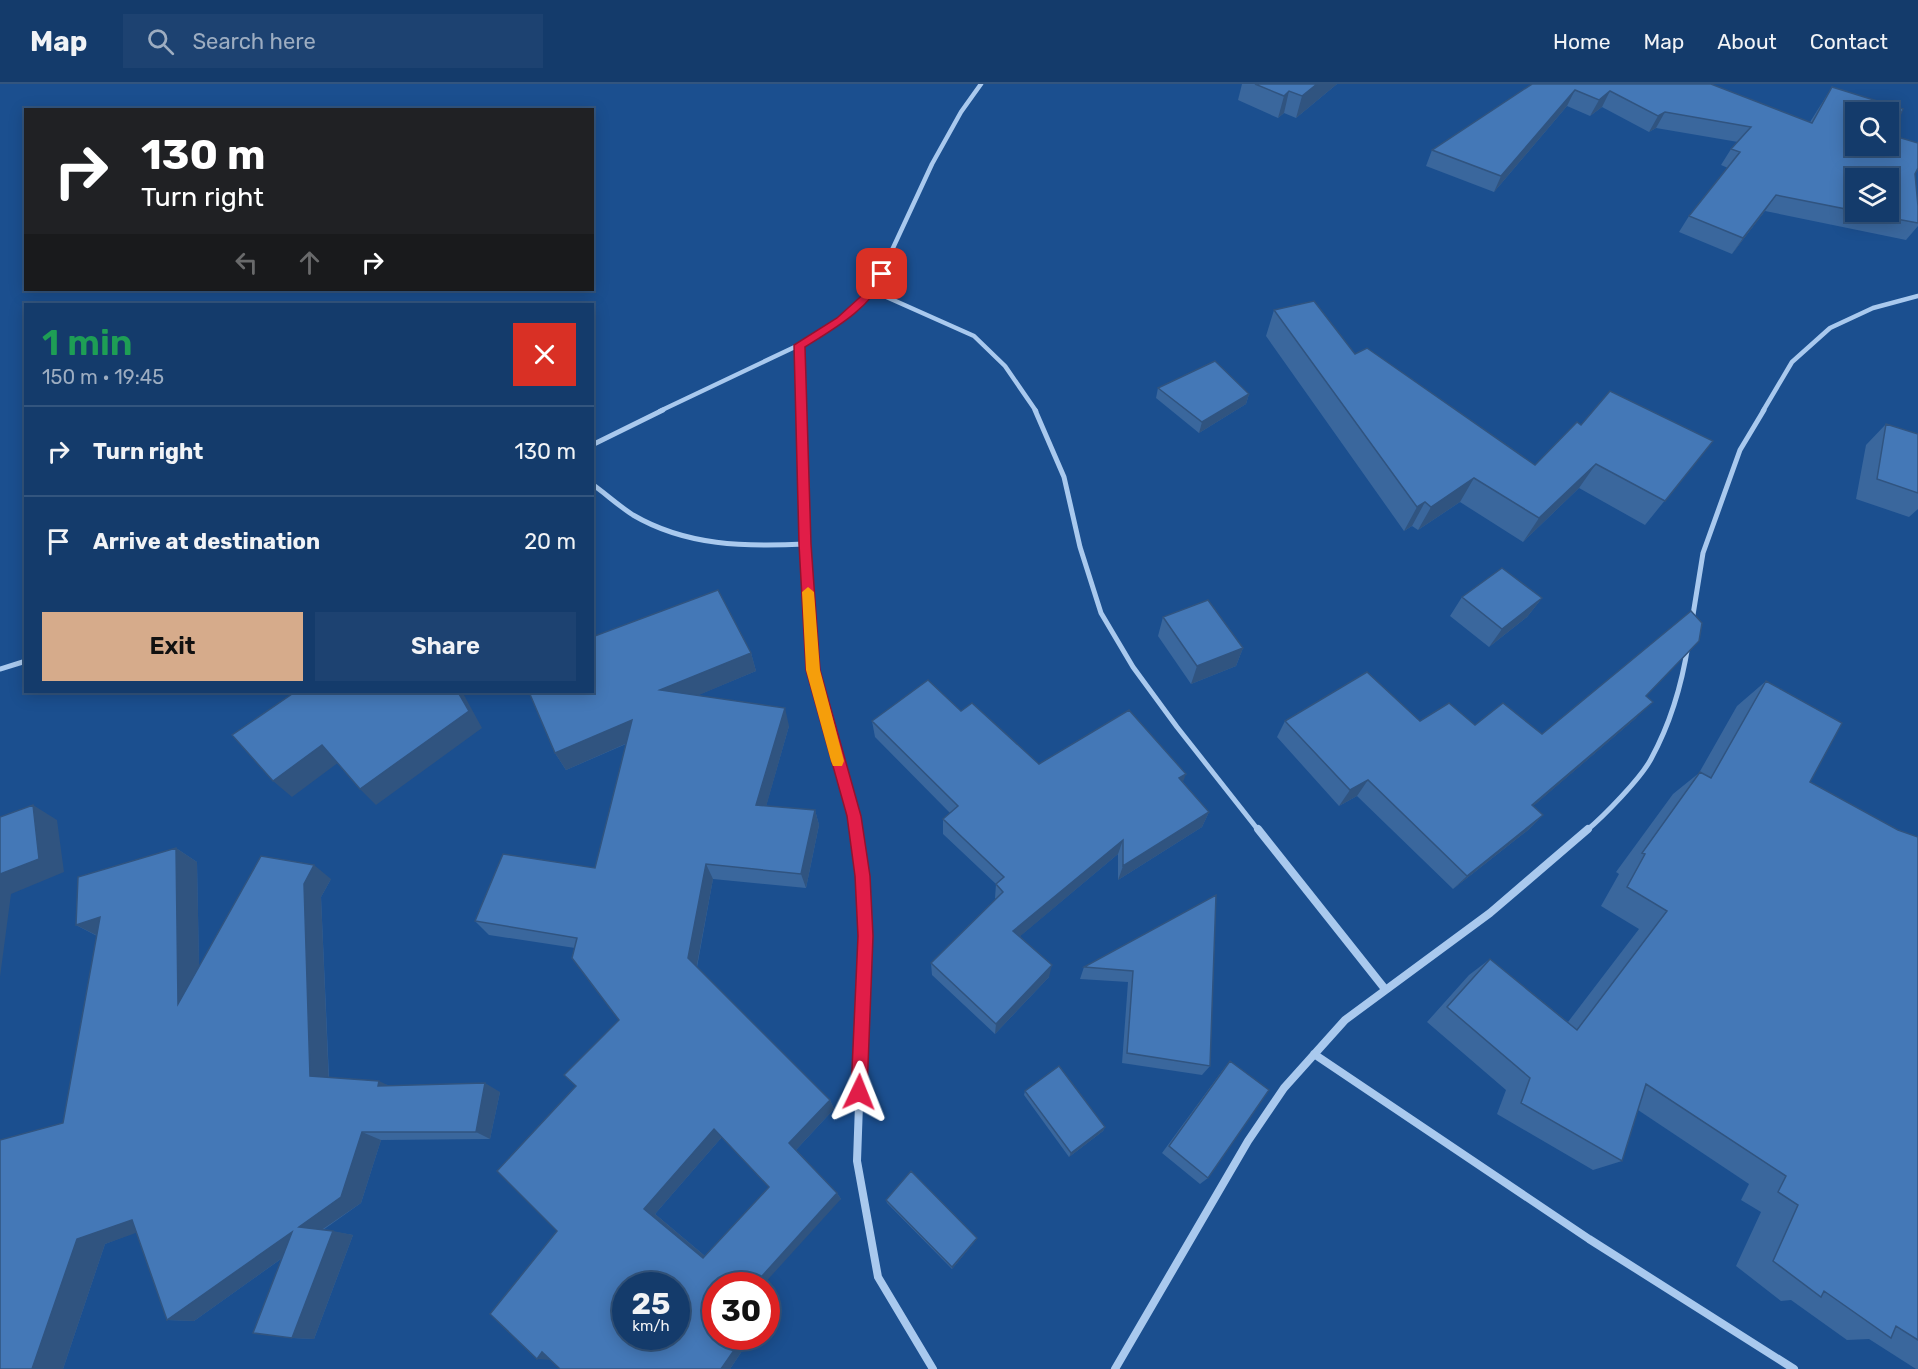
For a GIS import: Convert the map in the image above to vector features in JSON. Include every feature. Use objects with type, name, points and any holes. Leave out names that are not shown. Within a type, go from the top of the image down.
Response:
[{"type":"street","points":[[594,445],[682,400],[799,345],[841,320],[873,291],[932,164],[961,112],[981,84]]},
{"type":"street","points":[[873,291],[974,336],[1005,366],[1038,414],[1065,477],[1080,547],[1101,613],[1133,667],[1177,727],[1385,989]]},
{"type":"street","points":[[1691,624],[1703,553],[1740,450],[1792,362],[1830,328],[1873,308],[1918,296]]},
{"type":"street","points":[[799,345],[805,544],[813,670],[854,816],[862,876],[865,936],[857,1161],[878,1277],[933,1369]]},
{"type":"street","points":[[594,485],[634,515],[670,533],[709,543],[752,547],[805,544]]},
{"type":"street","points":[[1115,1369],[1248,1141],[1284,1088],[1345,1020],[1490,913],[1609,809],[1650,761],[1669,719],[1684,671],[1689,635]]},
{"type":"street","points":[[0,669],[24,662]]},
{"type":"street","points":[[1314,1054],[1589,1239],[1794,1369]]},
{"type":"building","points":[[1255,84],[1317,84],[1302,96],[1289,91],[1284,96]]},
{"type":"building","points":[[1532,84],[1711,84],[1812,123],[1832,87],[1880,102],[1845,102],[1845,156],[1899,156],[1899,137],[1918,143],[1918,168],[1915,174],[1918,223],[1899,219],[1899,168],[1845,168],[1845,209],[1776,195],[1743,238],[1689,216],[1740,152],[1731,149],[1751,127],[1665,112],[1658,116],[1610,91],[1599,100],[1575,90],[1501,176],[1432,150]]},
{"type":"building","points":[[1314,301],[1355,354],[1367,348],[1535,465],[1577,422],[1581,425],[1610,391],[1713,441],[1665,501],[1596,464],[1539,518],[1474,478],[1431,507],[1425,502],[1417,507],[1274,310]]},
{"type":"building","points":[[1215,361],[1249,394],[1202,422],[1158,388]]},
{"type":"building","points":[[1886,424],[1918,434],[1918,493],[1877,479]]},
{"type":"building","points":[[1502,568],[1542,598],[1502,629],[1462,597]]},
{"type":"building","points":[[718,590],[751,653],[660,690],[785,708],[756,805],[815,810],[801,874],[706,864],[688,958],[830,1100],[789,1143],[837,1193],[766,1272],[702,1272],[702,1350],[734,1350],[721,1369],[560,1369],[542,1352],[537,1359],[490,1314],[557,1231],[497,1171],[576,1086],[564,1075],[619,1020],[572,958],[577,938],[475,921],[503,854],[595,868],[632,720],[555,753],[529,693],[594,693],[594,636]],"holes":[[[714,1129],[769,1187],[703,1258],[644,1209]]]},
{"type":"building","points":[[1208,600],[1243,648],[1197,666],[1163,617]]},
{"type":"building","points":[[1691,611],[1702,623],[1699,641],[1646,696],[1653,702],[1532,805],[1543,815],[1467,876],[1368,780],[1350,790],[1285,721],[1367,672],[1420,721],[1449,703],[1475,725],[1503,703],[1542,734]]},
{"type":"building","points":[[928,680],[961,711],[972,703],[1039,764],[1129,710],[1186,774],[1179,778],[1209,812],[1123,866],[1123,840],[1013,931],[1052,965],[996,1024],[931,963],[1003,892],[996,884],[1004,877],[943,819],[958,806],[872,721]]},
{"type":"building","points":[[1766,681],[1842,723],[1810,782],[1898,830],[1918,837],[1918,1340],[1896,1326],[1891,1338],[1824,1291],[1821,1297],[1773,1261],[1798,1205],[1778,1192],[1786,1176],[1646,1084],[1622,1161],[1521,1103],[1530,1078],[1447,1007],[1490,959],[1577,1030],[1667,911],[1627,887],[1645,854],[1642,853],[1700,772],[1711,778]]},
{"type":"building","points":[[294,693],[459,693],[469,711],[360,789],[322,745],[273,781],[232,735]]},
{"type":"building","points":[[33,805],[39,859],[0,874],[0,817]]},
{"type":"building","points":[[176,848],[178,1004],[261,856],[314,865],[304,884],[310,1076],[379,1081],[378,1086],[485,1083],[476,1132],[362,1132],[341,1197],[299,1227],[333,1231],[292,1338],[253,1333],[292,1232],[167,1320],[132,1220],[77,1239],[32,1369],[0,1369],[0,1140],[63,1123],[100,917],[76,925],[78,877]]},
{"type":"building","points":[[1216,895],[1210,1066],[1127,1053],[1133,971],[1084,967]]},
{"type":"building","points":[[1230,1061],[1269,1090],[1208,1178],[1169,1146]]},
{"type":"building","points":[[1059,1066],[1105,1127],[1071,1153],[1025,1091]]},
{"type":"building","points":[[911,1171],[977,1238],[952,1267],[886,1200]]},
{"type":"slow traffic","points":[[808,592],[813,670],[838,761]]},
{"type":"route","points":[[859,1092],[865,936],[862,876],[854,816],[813,670],[805,544],[799,345],[841,320],[873,291],[882,274]]}]
